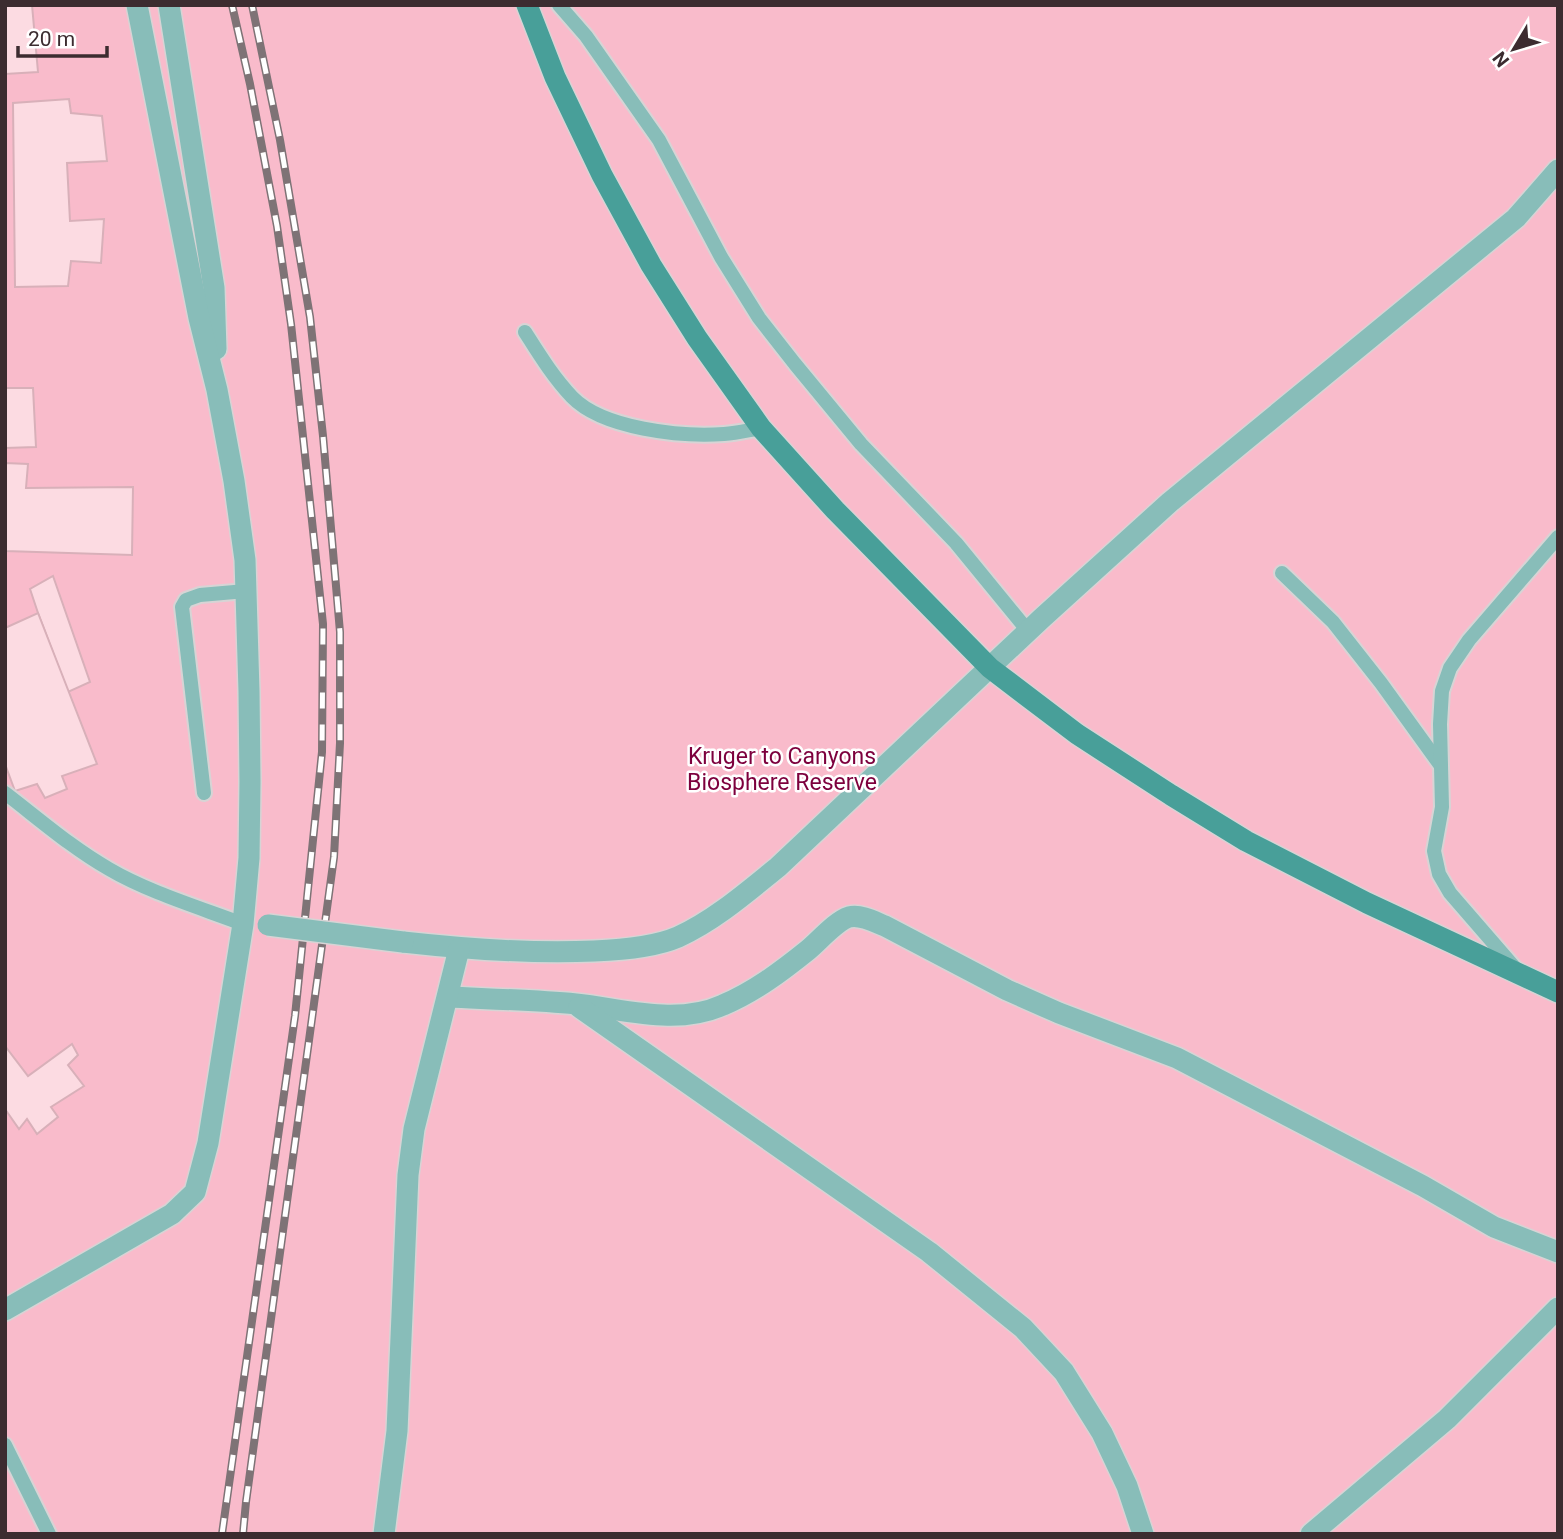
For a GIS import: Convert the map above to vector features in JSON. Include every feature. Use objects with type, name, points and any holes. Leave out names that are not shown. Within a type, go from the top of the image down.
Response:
[{"type":"street","points":[[5,1310],[172,1214],[195,1192],[208,1143],[243,924],[249,859],[250,782],[245,560],[217,390],[199,318],[136,5]]},
{"type":"street","points":[[169,5],[214,288],[217,390]]},
{"type":"street","points":[[527,5],[555,77],[602,175],[651,265],[697,338],[761,428],[835,510],[990,668],[1077,734],[1246,841],[1367,903],[1558,992]]},
{"type":"street","points":[[243,924],[459,949],[550,953],[616,950],[676,938],[732,904],[778,867],[1028,631],[1170,502],[1516,218],[1558,170]]},
{"type":"street","points":[[448,997],[575,1004],[678,1016],[701,1013],[723,1006],[756,989],[807,951],[839,922],[849,917],[866,918],[1007,990],[1177,1058],[1423,1186],[1494,1227],[1558,1252]]},
{"type":"street","points":[[384,1534],[397,1431],[408,1175],[414,1129],[459,949]]},
{"type":"street","points":[[575,1004],[929,1252],[1023,1328],[1064,1372],[1102,1433],[1127,1486],[1143,1534]]},
{"type":"street","points":[[1311,1534],[1447,1419],[1558,1308]]},
{"type":"lane","points":[[559,5],[586,36],[659,141],[721,257],[759,318],[862,443],[956,543],[1028,631]]},
{"type":"lane","points":[[525,331],[547,368],[573,399],[598,415],[633,426],[676,434],[725,434],[761,428]]},
{"type":"lane","points":[[1521,975],[1450,893],[1439,874],[1434,851],[1442,807],[1442,691],[1450,668],[1469,640],[1558,537]]},
{"type":"lane","points":[[1282,573],[1333,622],[1441,766]]},
{"type":"lane","points":[[204,793],[182,607],[186,600],[201,595],[246,591]]},
{"type":"lane","points":[[5,793],[110,870],[138,884],[243,924]]},
{"type":"lane","points":[[5,1445],[49,1534]]},
{"type":"green space","name":"Kruger to Canyons Biosphere Reserve","points":[[5,5],[1558,5],[1558,1534],[5,1534]]},
{"type":"building","points":[[5,5],[32,5],[38,72],[5,74]]},
{"type":"building","points":[[69,99],[71,113],[102,116],[107,161],[67,163],[70,221],[104,219],[101,263],[71,261],[68,286],[15,287],[13,103]]},
{"type":"building","points":[[5,388],[33,388],[36,447],[5,448]]},
{"type":"building","points":[[5,463],[28,464],[26,488],[133,487],[132,555],[5,551]]},
{"type":"building","points":[[53,576],[90,682],[68,692],[30,589]]},
{"type":"building","points":[[38,613],[97,764],[62,776],[67,789],[45,798],[37,784],[15,791],[5,764],[5,628]]},
{"type":"building","points":[[72,1044],[78,1055],[68,1065],[84,1086],[51,1107],[58,1117],[37,1134],[27,1119],[19,1129],[5,1109],[5,1046],[28,1076]]},
{"type":"railway","points":[[222,1534],[295,1016],[322,752],[323,624],[291,324],[277,226],[232,5]]},
{"type":"railway","points":[[243,1534],[334,857],[340,743],[340,632],[310,317],[280,140],[252,5]]}]
